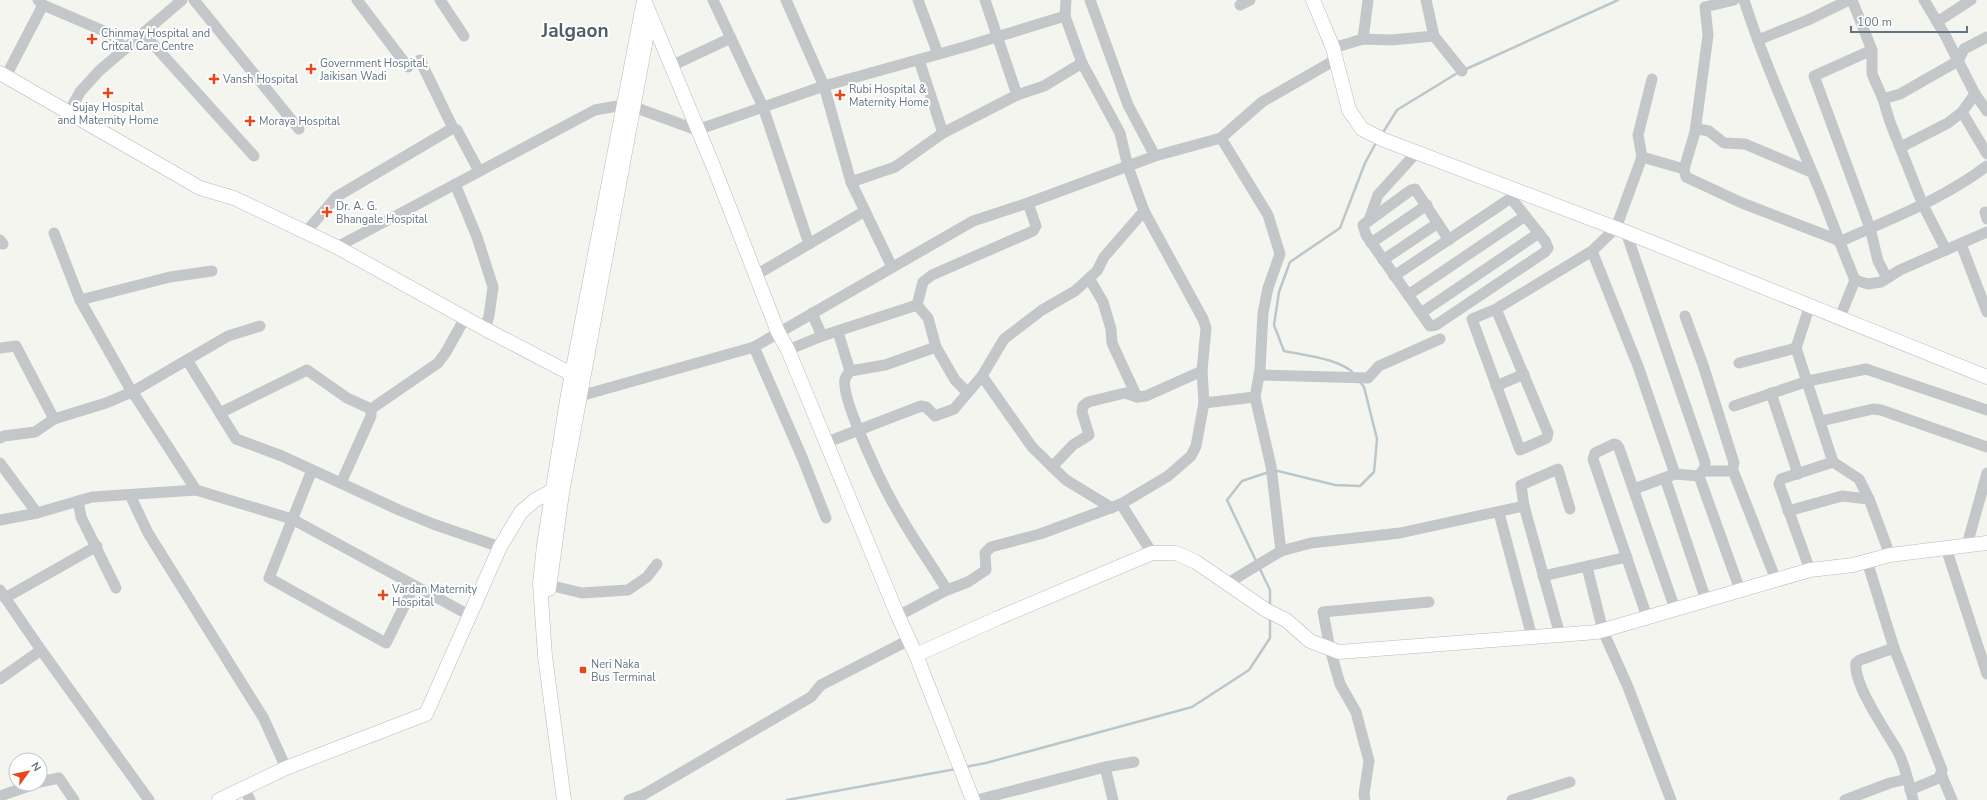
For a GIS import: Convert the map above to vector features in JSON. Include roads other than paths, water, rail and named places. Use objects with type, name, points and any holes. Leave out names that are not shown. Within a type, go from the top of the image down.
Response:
[{"type":"main road","points":[[644,0],[714,168],[778,332],[788,350],[825,443],[916,655],[973,800]]},
{"type":"main road","points":[[629,106],[644,0]]},
{"type":"main road","points":[[564,800],[559,735],[540,584],[573,398],[629,106],[654,0]]},
{"type":"main road","points":[[1313,0],[1334,54],[1349,110],[1362,129],[1384,140],[1515,196],[1621,230],[1840,317],[1987,378]]},
{"type":"main road","points":[[3,74],[200,188],[234,198],[337,247],[485,329],[578,378]]},
{"type":"main road","points":[[219,800],[247,794],[286,768],[426,714],[500,547],[520,512],[535,500],[557,492]]},
{"type":"main road","points":[[550,656],[549,585],[557,492]]},
{"type":"main road","points":[[916,655],[998,618],[1152,553],[1176,552],[1196,562],[1266,610],[1286,620],[1310,641],[1330,650],[1339,652],[1560,635],[1603,630],[1810,570],[1834,568],[1890,556],[1987,542]]},
{"type":"main road","points":[[559,735],[572,800]]},
{"type":"street","points":[[69,112],[80,92],[100,71],[182,0]]},
{"type":"street","points":[[194,0],[299,128]]},
{"type":"street","points":[[357,0],[408,67]]},
{"type":"street","points":[[440,0],[464,36]]},
{"type":"street","points":[[713,0],[763,107],[809,244]]},
{"type":"street","points":[[786,0],[824,86],[851,182],[892,267]]},
{"type":"street","points":[[918,0],[938,54]]},
{"type":"street","points":[[986,0],[1017,95]]},
{"type":"street","points":[[898,616],[947,590],[968,582],[986,570],[985,553],[991,546],[1040,534],[1117,506],[1168,476],[1191,456],[1196,446],[1204,403],[1202,371],[1206,328],[1203,319],[1144,211],[1128,167],[1120,133],[1082,63],[1065,16],[1066,0]]},
{"type":"street","points":[[1090,0],[1128,105],[1156,156]]},
{"type":"street","points":[[1363,39],[1368,0]]},
{"type":"street","points":[[1426,0],[1434,36],[1462,71]]},
{"type":"street","points":[[1734,0],[1705,7],[1708,35],[1696,132],[1684,169],[1686,178],[1728,197],[1838,241],[1923,205],[1965,183],[1987,166]]},
{"type":"street","points":[[1744,0],[1782,105],[1855,280],[1840,317]]},
{"type":"street","points":[[1758,40],[1808,20],[1849,0]]},
{"type":"street","points":[[1852,0],[1872,50],[1872,74],[1883,99],[1890,122],[1901,146],[1923,205],[1946,250]]},
{"type":"street","points":[[1924,0],[1975,94],[1987,111]]},
{"type":"street","points":[[1937,22],[1971,0]]},
{"type":"street","points":[[3,74],[40,2],[111,34],[125,49]]},
{"type":"street","points":[[337,247],[596,110],[629,106],[697,130],[824,86],[919,60],[1065,16]]},
{"type":"street","points":[[143,33],[254,156]]},
{"type":"street","points":[[573,398],[754,347],[973,221],[1028,203],[1156,156],[1221,138],[1262,102],[1334,54],[1363,39],[1391,40],[1434,36]]},
{"type":"street","points":[[1883,99],[1900,94],[1958,61],[1964,49],[1987,37]]},
{"type":"street","points":[[671,66],[731,38]]},
{"type":"street","points":[[1872,50],[1814,76],[1870,228],[1878,261],[1888,278]]},
{"type":"street","points":[[420,60],[453,128],[457,130],[479,171]]},
{"type":"street","points":[[919,60],[943,133]]},
{"type":"street","points":[[851,182],[895,167],[943,133],[1017,95],[1044,86],[1082,63]]},
{"type":"street","points":[[1652,79],[1638,135],[1642,157],[1621,230],[1705,462],[1701,474],[1740,590]]},
{"type":"street","points":[[1901,146],[1948,123],[1962,112],[1975,94]]},
{"type":"street","points":[[1962,112],[1987,154]]},
{"type":"street","points":[[306,232],[336,197],[453,128]]},
{"type":"street","points":[[1696,132],[1698,129],[1709,131],[1724,143],[1745,144],[1811,172]]},
{"type":"street","points":[[1221,138],[1268,215],[1280,254],[1268,288],[1264,313],[1259,375],[1255,397],[1271,466],[1281,551]]},
{"type":"street","points":[[1369,220],[1378,195],[1416,153]]},
{"type":"street","points":[[1642,157],[1684,169]]},
{"type":"street","points":[[455,184],[477,236],[493,287],[490,316],[485,329]]},
{"type":"street","points":[[1394,276],[1449,240],[1515,196],[1525,216],[1545,241],[1548,248],[1545,252],[1532,261],[1434,326],[1430,326],[1394,276],[1371,243],[1363,228],[1363,225],[1411,190],[1417,191],[1449,240]]},
{"type":"street","points":[[917,305],[923,282],[932,275],[1033,231],[1036,226],[1028,203]]},
{"type":"street","points":[[1371,243],[1427,205]]},
{"type":"street","points":[[756,274],[865,211]]},
{"type":"street","points":[[825,443],[921,406],[926,407],[936,416],[954,409],[982,376],[1004,339],[1042,310],[1075,291],[1097,271],[1104,257],[1144,211]]},
{"type":"street","points":[[1408,295],[1525,216]]},
{"type":"street","points":[[1383,260],[1438,223]]},
{"type":"street","points":[[1496,309],[1548,433],[1547,438],[1523,449],[1518,448],[1472,319],[1496,309],[1592,251],[1621,230]]},
{"type":"street","points":[[1850,292],[1868,284],[1881,282],[1900,270],[1987,232]]},
{"type":"street","points":[[54,233],[80,300],[132,392],[196,490]]},
{"type":"street","points":[[1421,313],[1539,233]]},
{"type":"street","points":[[1961,244],[1987,312]]},
{"type":"street","points":[[1592,251],[1638,366],[1706,600]]},
{"type":"street","points":[[80,300],[170,277],[212,271]]},
{"type":"street","points":[[1089,278],[1103,302],[1111,329],[1112,343],[1137,397]]},
{"type":"street","points":[[1855,280],[1868,284]]},
{"type":"street","points":[[788,350],[822,336],[917,305]]},
{"type":"street","points":[[917,305],[928,318],[936,347],[955,380],[967,392]]},
{"type":"street","points":[[1810,305],[1796,348],[1821,421],[1833,462],[1859,479],[1869,499],[1890,556]]},
{"type":"street","points":[[812,313],[822,336]]},
{"type":"street","points":[[1684,316],[1703,365],[1734,464],[1732,471],[1776,580]]},
{"type":"street","points":[[371,409],[438,363],[446,352],[465,318]]},
{"type":"street","points":[[0,438],[4,436],[35,432],[54,419],[106,403],[132,392],[228,336],[260,326]]},
{"type":"street","points":[[838,332],[850,371]]},
{"type":"street","points":[[1259,375],[1368,378],[1379,366],[1440,339]]},
{"type":"street","points":[[0,348],[16,346],[54,419]]},
{"type":"street","points":[[754,347],[802,457],[826,518]]},
{"type":"street","points":[[936,347],[885,365],[850,371],[845,379],[845,388],[850,407],[859,430],[897,512],[947,590]]},
{"type":"street","points":[[1739,363],[1796,348]]},
{"type":"street","points":[[186,360],[236,439],[312,470],[434,524],[500,547]]},
{"type":"street","points":[[220,413],[307,370],[347,398],[371,409]]},
{"type":"street","points":[[1734,406],[1808,381],[1866,370],[1987,410]]},
{"type":"street","points":[[1052,467],[1074,445],[1089,435],[1082,412],[1083,406],[1088,402],[1125,393],[1137,397],[1152,394],[1202,371]]},
{"type":"street","points":[[1496,386],[1524,374]]},
{"type":"street","points":[[982,376],[1032,447],[1066,480],[1117,506],[1152,553]]},
{"type":"street","points":[[1771,393],[1798,474]]},
{"type":"street","points":[[1204,403],[1255,397]]},
{"type":"street","points":[[341,483],[371,416],[371,409]]},
{"type":"street","points":[[1821,421],[1873,409],[1882,410],[1987,447]]},
{"type":"street","points":[[1647,617],[1593,459],[1595,453],[1614,444],[1617,445],[1634,489],[1675,609]]},
{"type":"street","points":[[1810,570],[1788,511],[1779,481],[1833,462]]},
{"type":"street","points":[[0,463],[37,513]]},
{"type":"street","points":[[1560,635],[1524,506],[1521,485],[1556,469],[1560,471],[1570,509]]},
{"type":"street","points":[[312,470],[269,578],[386,643],[414,586]]},
{"type":"street","points":[[1634,489],[1670,476],[1732,471]]},
{"type":"street","points":[[1968,545],[1987,473]]},
{"type":"street","points":[[0,520],[37,513],[92,497],[196,490],[292,519],[469,615]]},
{"type":"street","points":[[130,495],[148,533],[264,719],[286,768]]},
{"type":"street","points":[[1788,511],[1842,496],[1869,499]]},
{"type":"street","points":[[78,501],[81,517],[97,546],[116,588]]},
{"type":"street","points":[[1228,583],[1281,551],[1311,543],[1400,533],[1499,513],[1524,506]]},
{"type":"street","points":[[1499,513],[1532,637]]},
{"type":"street","points":[[97,546],[3,594],[41,650],[149,800]]},
{"type":"street","points":[[1946,548],[1987,674]]},
{"type":"street","points":[[1543,576],[1627,557]]},
{"type":"street","points":[[1866,562],[1894,648],[1942,770],[1941,774],[1952,800]]},
{"type":"street","points":[[549,585],[582,593],[628,590],[647,577],[657,564]]},
{"type":"street","points":[[1587,567],[1603,630],[1628,687],[1671,800]]},
{"type":"street","points":[[1365,800],[1364,794],[1369,761],[1356,712],[1340,684],[1330,650],[1323,612],[1429,602]]},
{"type":"street","points":[[629,800],[643,795],[811,698],[821,685],[909,640]]},
{"type":"street","points":[[1894,648],[1860,660],[1856,664],[1855,673],[1870,704],[1897,750],[1910,790]]},
{"type":"street","points":[[0,679],[41,650]]},
{"type":"street","points":[[977,800],[1105,767],[1134,762]]},
{"type":"street","points":[[1105,767],[1113,800]]},
{"type":"street","points":[[1845,800],[1890,783],[1910,790],[1939,778],[1941,774]]},
{"type":"street","points":[[48,780],[59,778],[74,800]]},
{"type":"street","points":[[1512,800],[1570,782]]},
{"type":"street","points":[[0,796],[12,792]]},
{"type":"waterway","points":[[1464,70],[1618,0]]},
{"type":"waterway","points":[[1382,134],[1397,110],[1459,72]]},
{"type":"waterway","points":[[1355,375],[1342,365],[1332,361],[1284,351],[1274,325],[1279,292],[1290,262],[1340,228],[1365,163],[1377,141]]},
{"type":"waterway","points":[[1274,470],[1335,485],[1360,486],[1374,472],[1377,439],[1364,387],[1360,382]]},
{"type":"waterway","points":[[1257,563],[1227,500],[1242,481],[1269,472]]},
{"type":"waterway","points":[[1259,567],[1270,590],[1270,608]]},
{"type":"waterway","points":[[965,767],[986,763],[1192,707],[1249,670],[1270,638],[1270,617]]},
{"type":"waterway","points":[[787,800],[956,769]]},
{"type":"place","name":"Chinmay Hospital and Critcal Care Centre","points":[[92,39]]},
{"type":"place","name":"Government Hospital, Jaikisan Wadi","points":[[311,69]]},
{"type":"place","name":"Vansh Hospital","points":[[214,79]]},
{"type":"place","name":"Sujay Hospital and Maternity Home","points":[[108,93]]},
{"type":"place","name":"Rubi Hospital & Maternity Home","points":[[840,95]]},
{"type":"place","name":"Moraya Hospital","points":[[250,121]]},
{"type":"place","name":"Dr. A. G. Bhangale Hospital","points":[[327,212]]},
{"type":"place","name":"Vardan Maternity Hospital","points":[[383,595]]},
{"type":"place","name":"Neri Naka Bus Terminal","points":[[583,670]]},
{"type":"district","name":"Jalgaon","points":[[575,30]]}]
